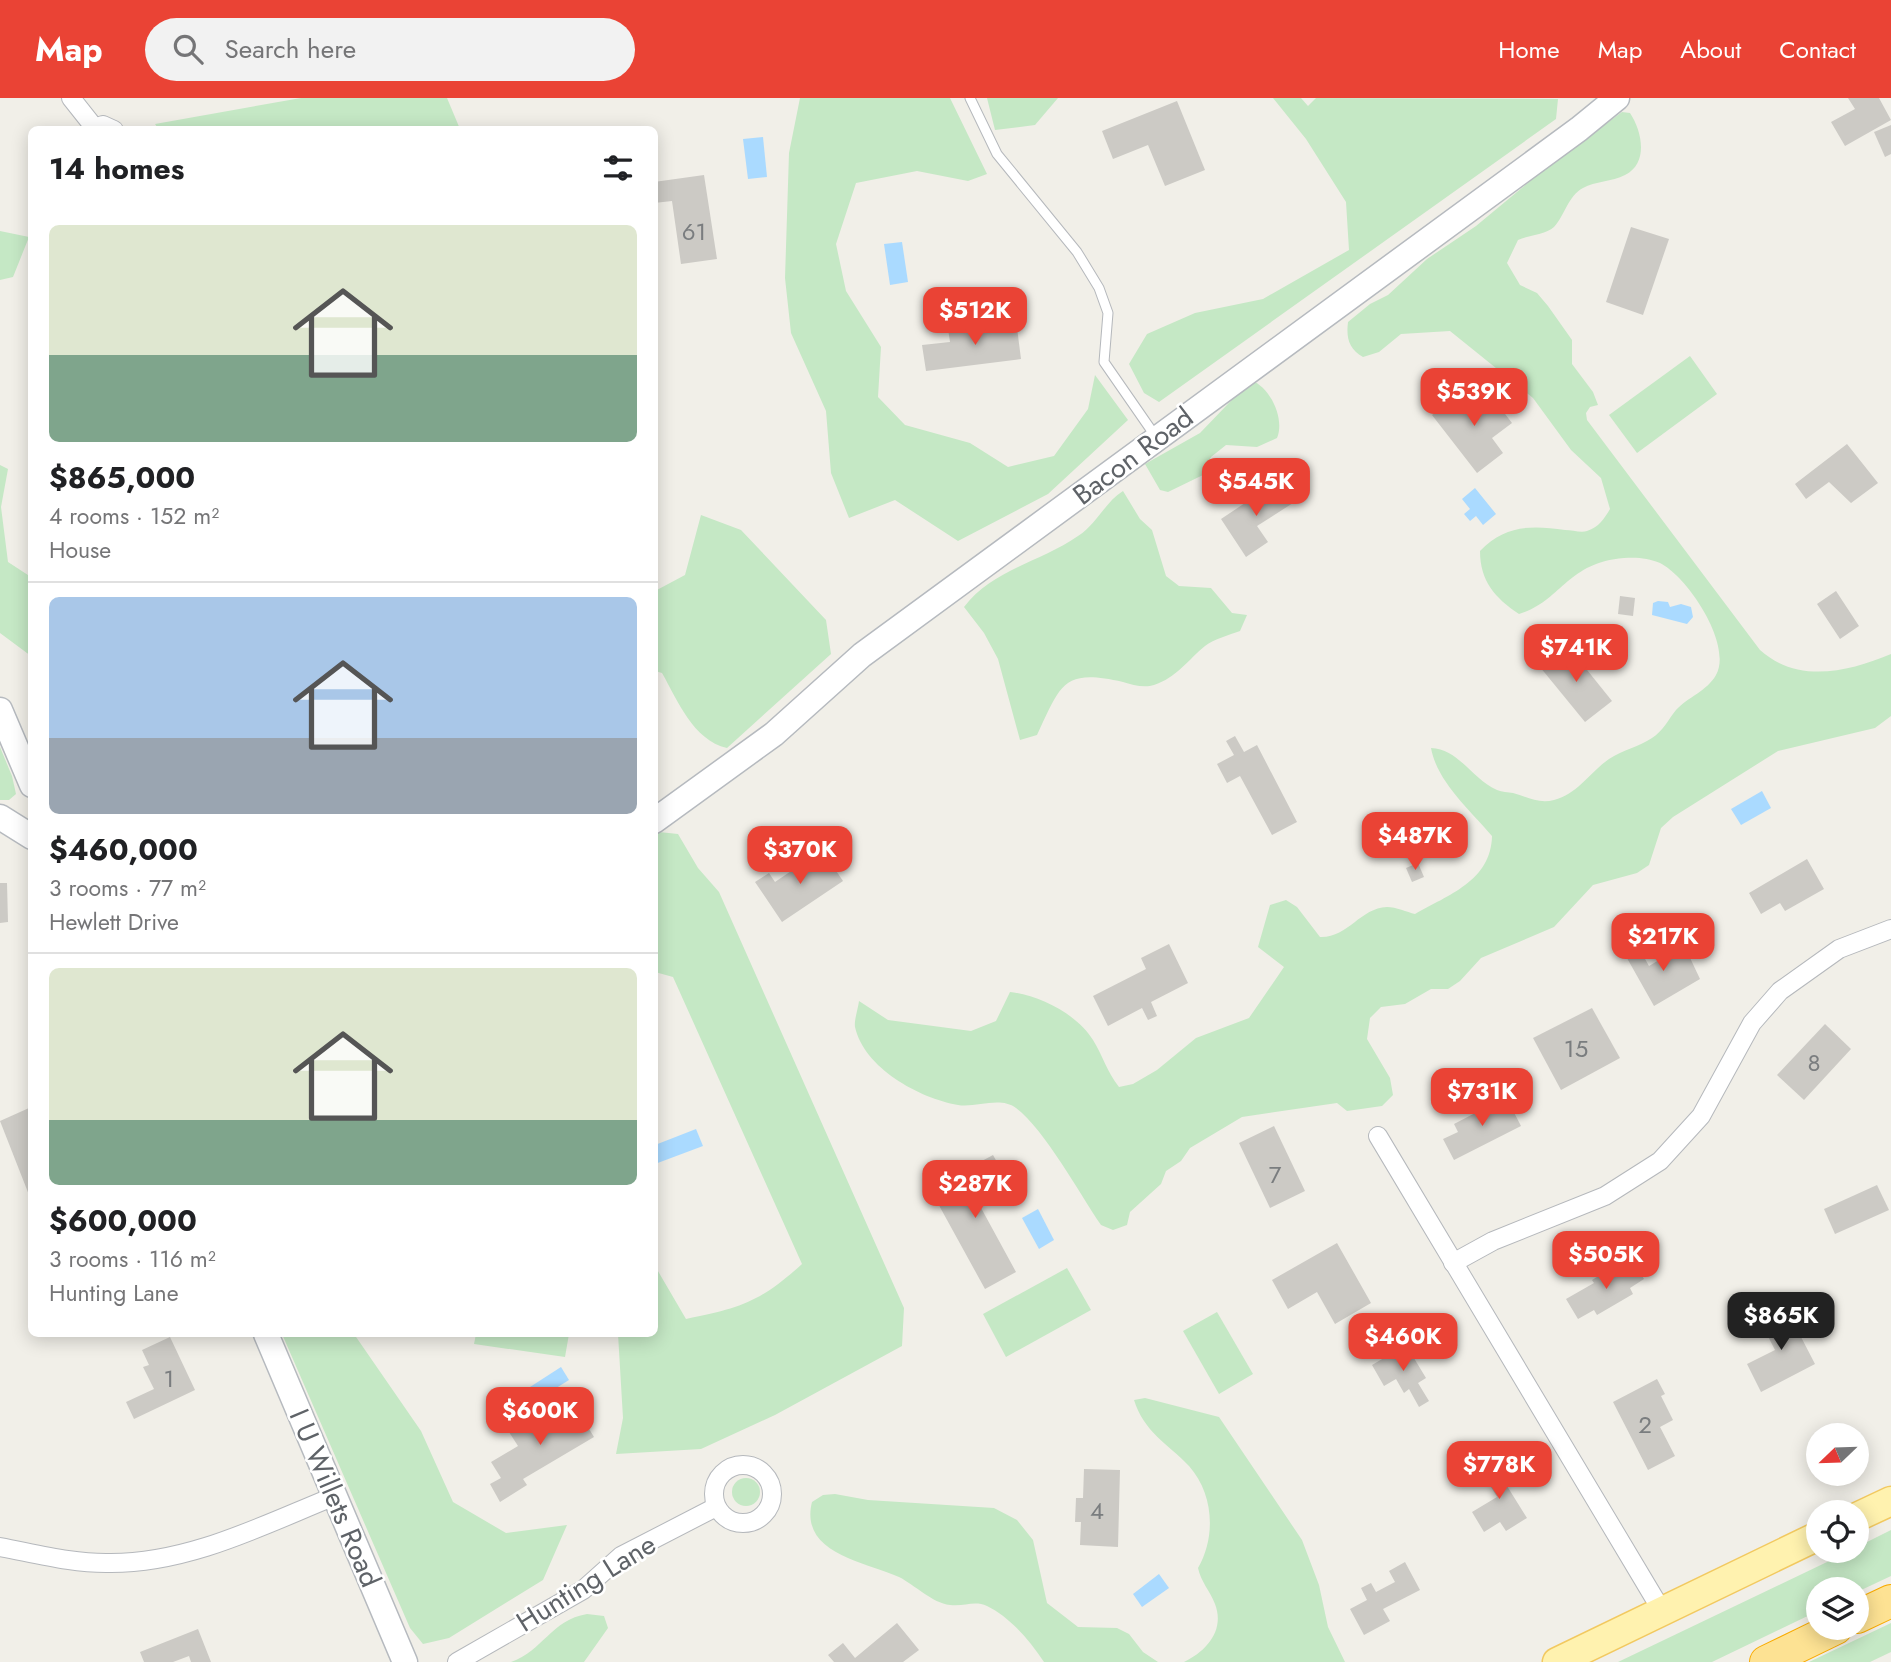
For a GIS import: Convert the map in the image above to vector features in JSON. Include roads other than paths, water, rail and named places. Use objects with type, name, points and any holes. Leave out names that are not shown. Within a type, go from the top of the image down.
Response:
[{"type":"highway","points":[[1869,1611],[1891,1601]]},
{"type":"highway","points":[[1766,1662],[1811,1640]]},
{"type":"main road","points":[[1869,1511],[1891,1501]]},
{"type":"main road","points":[[1557,1662],[1806,1542]]},
{"type":"street","points":[[71,98],[91,126]]},
{"type":"street","name":"Bacon Road","points":[[658,818],[774,734],[862,655],[1617,98]]},
{"type":"street","points":[[0,710],[28,776]]},
{"type":"street","points":[[0,817],[28,834]]},
{"type":"street","points":[[1453,1263],[1493,1241],[1605,1196],[1660,1161],[1701,1116],[1752,1023],[1780,991],[1839,949],[1891,929]]},
{"type":"street","points":[[1378,1136],[1662,1611]]},
{"type":"street","name":"I U Willets Road","points":[[267,1337],[405,1662]]},
{"type":"street","points":[[0,1548],[76,1561],[149,1561],[203,1549],[335,1496]]},
{"type":"street","name":"Hunting Lane","points":[[457,1662],[583,1590],[621,1556],[716,1507]]},
{"type":"lane","points":[[970,98],[997,154],[1077,253],[1099,288],[1108,313],[1104,362],[1157,439]]},
{"type":"water","points":[[763,137],[767,177],[748,179],[743,139]]},
{"type":"water","points":[[902,242],[908,282],[890,285],[884,244]]},
{"type":"water","points":[[1475,488],[1496,514],[1483,525],[1476,516],[1470,521],[1464,514],[1470,509],[1462,499]]},
{"type":"water","points":[[1668,602],[1670,607],[1681,604],[1691,607],[1693,617],[1687,624],[1652,615],[1653,603]]},
{"type":"water","points":[[1762,791],[1771,808],[1741,825],[1731,809]]},
{"type":"water","points":[[696,1129],[703,1146],[658,1163],[658,1144]]},
{"type":"water","points":[[1038,1209],[1054,1240],[1039,1249],[1022,1218]]},
{"type":"water","points":[[561,1367],[569,1380],[537,1400],[530,1387]]},
{"type":"water","points":[[1159,1574],[1169,1588],[1142,1607],[1133,1594]]}]
